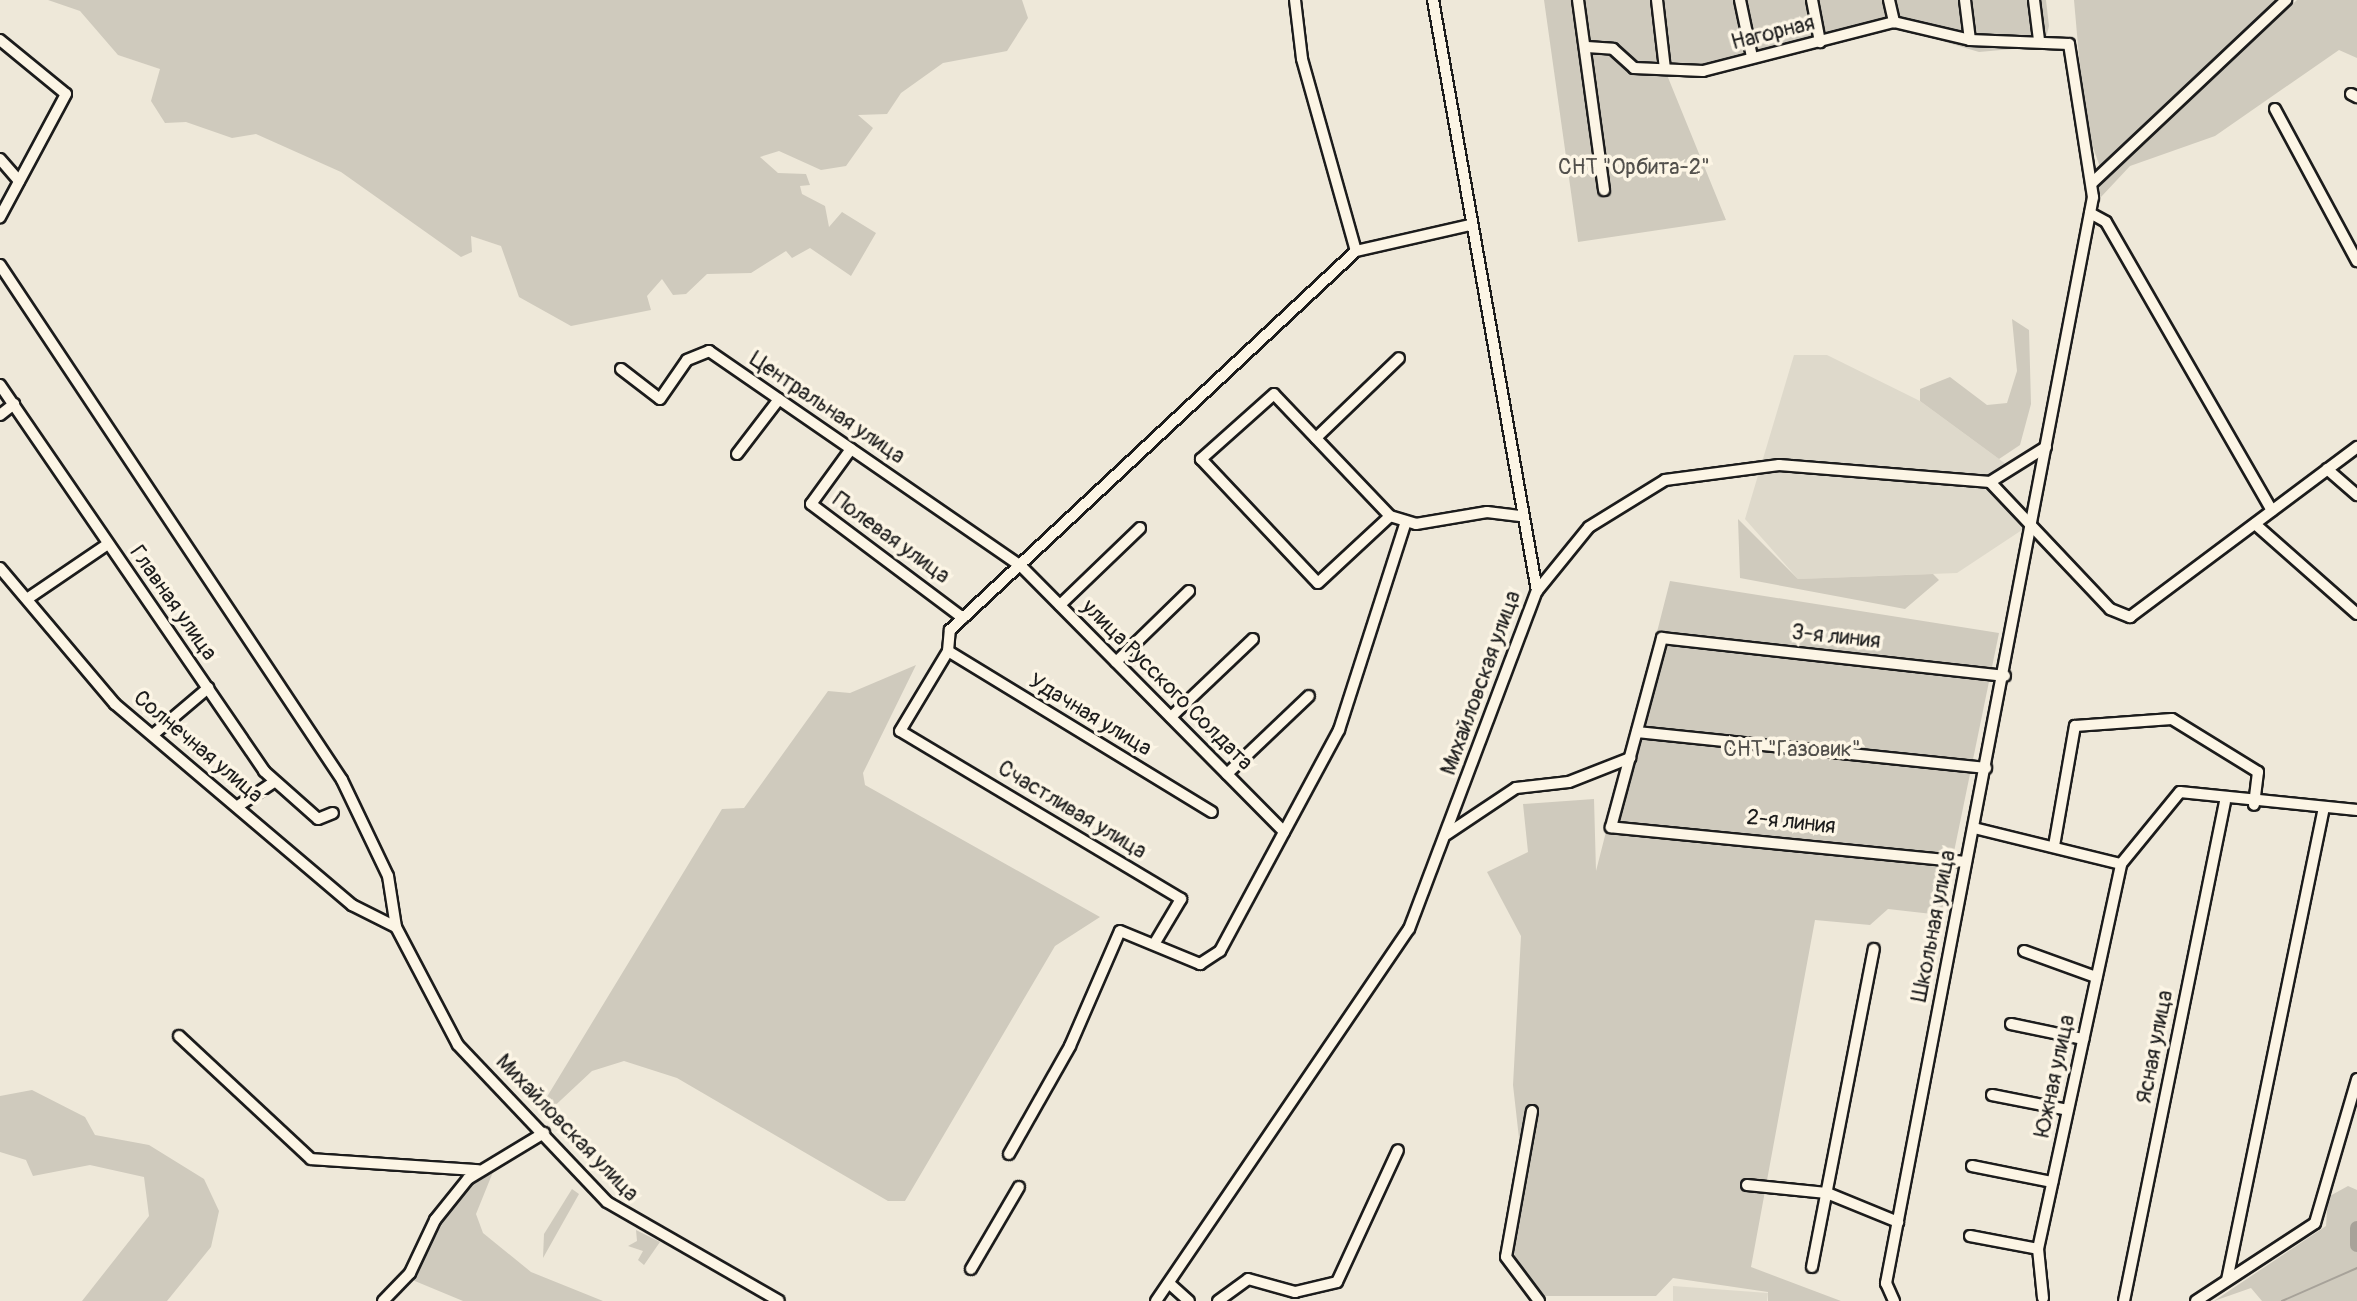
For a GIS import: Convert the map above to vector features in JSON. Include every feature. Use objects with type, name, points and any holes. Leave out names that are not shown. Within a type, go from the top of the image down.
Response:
[{"type":"street","points":[[1295,0],[1302,59],[1322,111],[1356,251]]},
{"type":"street","name":"Михайловская улица","points":[[1156,1301],[1171,1285],[1409,929],[1537,591],[1470,225],[1433,0]]},
{"type":"street","points":[[1578,0],[1587,47],[1604,190]]},
{"type":"street","points":[[1657,0],[1665,69]]},
{"type":"street","points":[[1740,0],[1752,57]]},
{"type":"street","points":[[1812,0],[1820,42]]},
{"type":"street","points":[[1889,0],[1894,22]]},
{"type":"street","points":[[1965,0],[1970,40]]},
{"type":"street","points":[[2034,0],[2039,40]]},
{"type":"street","points":[[2092,183],[2286,0]]},
{"type":"street","name":"Нагорная","points":[[1587,47],[1613,49],[1634,68],[1703,71],[1894,22],[1970,40],[2039,40],[2069,44]]},
{"type":"street","points":[[0,40],[66,94],[0,217]]},
{"type":"street","name":"Школьная улица","points":[[1894,1301],[1886,1283],[1966,862],[2005,676],[2090,213],[2092,183],[2069,44]]},
{"type":"street","points":[[2275,109],[2357,261]]},
{"type":"street","points":[[0,159],[19,181]]},
{"type":"street","points":[[2090,213],[2106,222],[2272,511]]},
{"type":"street","points":[[948,651],[950,630],[1356,251],[1470,225]]},
{"type":"street","name":"Михайловская улица","points":[[0,265],[342,780],[388,876],[396,927],[458,1045],[632,1222],[779,1301]]},
{"type":"street","name":"Центральная улица","points":[[621,369],[660,399],[687,360],[709,351],[1021,566]]},
{"type":"street","points":[[1316,438],[1399,358]]},
{"type":"street","name":"Главная улица","points":[[0,385],[274,782],[318,819],[333,813]]},
{"type":"street","points":[[1390,516],[1318,583],[1201,459],[1274,394],[1390,516],[1406,521],[1487,512],[1522,516]]},
{"type":"street","points":[[737,454],[779,399]]},
{"type":"street","points":[[0,415],[14,404]]},
{"type":"street","points":[[1537,591],[1608,512],[1693,473],[1779,465],[1990,482],[2046,447]]},
{"type":"street","points":[[1990,482],[2110,609],[2130,617],[2357,447]]},
{"type":"street","name":"Полевая улица","points":[[851,449],[811,504],[963,618]]},
{"type":"street","points":[[2327,469],[2357,495]]},
{"type":"street","points":[[1009,1154],[1070,1046],[1120,931],[1156,941],[1209,963],[1284,832],[1355,689],[1361,649],[1406,521]]},
{"type":"street","points":[[2255,524],[2357,614]]},
{"type":"street","points":[[1060,605],[1140,528]]},
{"type":"street","points":[[27,599],[108,544]]},
{"type":"street","name":"улица Русского Солдата","points":[[1021,566],[1284,832]]},
{"type":"street","name":"Солнечная улица","points":[[0,568],[115,704],[155,733],[352,905],[396,927]]},
{"type":"street","points":[[1116,662],[1189,591]]},
{"type":"street","name":"3-я линия","points":[[1637,732],[1662,638],[2005,676]]},
{"type":"street","points":[[1171,717],[1253,639]]},
{"type":"street","name":"Счастливая улица","points":[[948,651],[900,731],[1181,899],[1156,941]]},
{"type":"street","name":"Удачная улица","points":[[948,651],[1212,812]]},
{"type":"street","points":[[155,733],[208,688]]},
{"type":"street","points":[[1227,774],[1309,696]]},
{"type":"street","points":[[2054,846],[2075,726],[2172,719],[2258,772],[2254,805]]},
{"type":"street","points":[[1447,834],[1516,788],[1569,782],[1630,758],[1637,732],[1986,768]]},
{"type":"street","name":"2-я линия","points":[[1630,758],[1611,827],[1966,862]]},
{"type":"street","points":[[238,806],[274,782]]},
{"type":"street","points":[[1974,828],[2121,864],[2180,792],[2254,805],[2357,810]]},
{"type":"street","name":"Ясная улица","points":[[2124,1301],[2225,802]]},
{"type":"street","points":[[2228,1280],[2324,808]]},
{"type":"street","name":"Южная улица","points":[[2043,1298],[2038,1249],[2121,864]]},
{"type":"street","points":[[1812,1267],[1874,949]]},
{"type":"street","points":[[2024,951],[2096,977]]},
{"type":"street","points":[[2011,1024],[2083,1039]]},
{"type":"street","points":[[179,1036],[311,1159],[478,1170]]},
{"type":"street","points":[[2196,1301],[2315,1223],[2357,1079]]},
{"type":"street","points":[[1992,1095],[2068,1110]]},
{"type":"street","points":[[1532,1111],[1506,1257],[1539,1301]]},
{"type":"street","points":[[383,1301],[410,1273],[451,1197],[478,1170],[544,1133]]},
{"type":"street","points":[[1218,1301],[1248,1279],[1295,1292],[1337,1282],[1398,1150]]},
{"type":"street","points":[[1972,1166],[2052,1182]]},
{"type":"street","points":[[1747,1185],[1827,1193],[1898,1222]]},
{"type":"street","points":[[971,1269],[1019,1187]]},
{"type":"street","points":[[1970,1236],[2038,1249]]},
{"type":"street","points":[[1171,1285],[1189,1301]]},
{"type":"shaded area","points":[[1794,355],[1827,355],[1920,401],[2014,470],[1991,482],[2031,524],[1957,573],[1798,579],[1745,519]]},
{"type":"shaded area","points":[[1673,1286],[1768,1293],[1767,1301],[1673,1301]]},
{"type":"green space","points":[[48,0],[1022,0],[1028,18],[1007,51],[943,63],[901,93],[887,114],[858,115],[873,128],[846,166],[821,170],[779,151],[760,157],[778,173],[806,174],[810,185],[800,186],[802,194],[825,206],[829,227],[842,212],[876,233],[851,276],[810,248],[792,258],[786,251],[751,273],[707,274],[686,294],[673,295],[662,279],[647,296],[651,310],[571,326],[519,297],[501,246],[471,236],[472,252],[461,257],[341,172],[256,134],[232,138],[186,122],[165,123],[151,101],[160,69],[118,55],[80,11]]},
{"type":"green space","name":"СНТ \"Орбита-2\"","points":[[1544,0],[2046,0],[2049,26],[2044,46],[1979,52],[1895,27],[1707,77],[1667,75],[1726,220],[1578,242]]},
{"type":"green space","points":[[2074,0],[2276,0],[2100,167],[2085,125]]},
{"type":"green space","points":[[2297,0],[2357,0],[2357,58],[2339,50],[2215,136],[2130,166],[2101,197],[2098,187]]},
{"type":"green space","points":[[2012,319],[2029,330],[2031,404],[2020,445],[1999,459],[1920,401],[1920,389],[1950,377],[1987,405],[2007,403],[2017,371]]},
{"type":"green space","points":[[1738,519],[1798,579],[1933,574],[1939,580],[1905,609],[1740,578]]},
{"type":"green space","name":"СНТ \"Газовик\"","points":[[1670,581],[1999,633],[1941,915],[1888,909],[1870,925],[1815,920],[1751,1267],[1841,1301],[1768,1301],[1768,1292],[1673,1278],[1656,1296],[1526,1296],[1510,1238],[1521,1156],[1513,1085],[1521,936],[1487,872],[1528,852],[1523,804],[1594,799],[1596,871]]},
{"type":"green space","points":[[916,665],[863,773],[865,785],[1100,917],[1055,946],[905,1201],[888,1201],[677,1078],[624,1061],[592,1071],[546,1114],[542,1105],[722,809],[744,808],[828,691],[850,693]]},
{"type":"green space","points":[[32,1090],[85,1117],[95,1135],[149,1145],[204,1179],[219,1211],[211,1247],[167,1301],[82,1301],[149,1216],[144,1177],[90,1165],[33,1176],[26,1160],[0,1152],[0,1096]]},
{"type":"green space","points":[[537,1143],[493,1172],[476,1214],[483,1233],[531,1272],[603,1301],[463,1301],[410,1279],[442,1214],[472,1180]]},
{"type":"green space","points":[[2348,1186],[2357,1190],[2357,1301],[2262,1301],[2251,1288],[2214,1301],[2326,1226],[2328,1197]]},
{"type":"green space","points":[[572,1189],[579,1194],[543,1258],[544,1234]]},
{"type":"green space","points":[[636,1230],[660,1242],[644,1265],[638,1260],[643,1251],[628,1246],[637,1241]]},
{"type":"waterway","points":[[2357,1228],[2357,1245]]},
{"type":"waterway","points":[[2282,1301],[2357,1268]]}]
